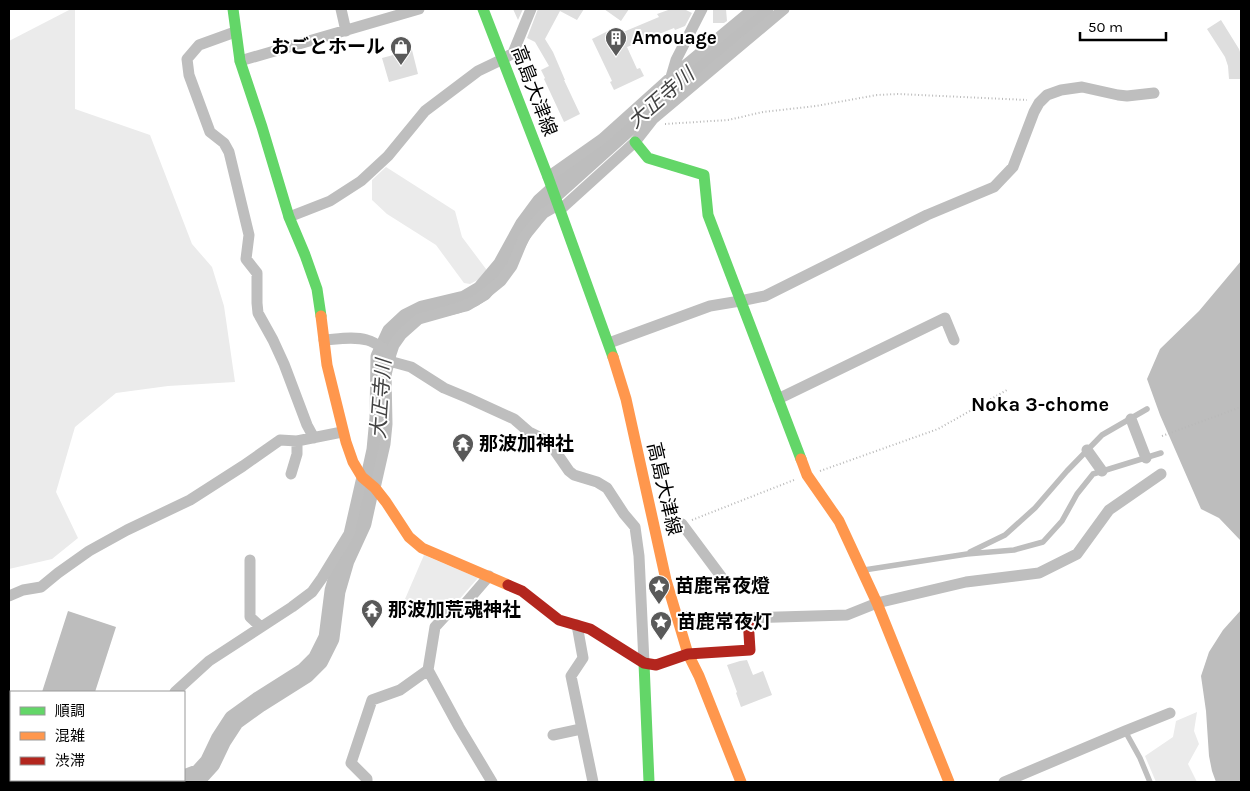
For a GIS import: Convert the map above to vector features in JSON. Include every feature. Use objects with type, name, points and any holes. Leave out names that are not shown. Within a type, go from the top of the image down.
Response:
[{"type":"street","points":[[233,9],[240,61],[289,217],[317,289],[327,365],[342,432],[353,462],[386,502],[409,537],[422,548],[522,591],[559,620],[590,629],[644,663],[656,665],[688,654],[750,650],[748,618]]},
{"type":"street","points":[[341,9],[346,31]]},
{"type":"street","points":[[240,61],[419,9]]},
{"type":"street","name":"高島大津線","points":[[483,9],[609,343],[626,399],[666,580],[688,654],[699,676],[741,782]]},
{"type":"street","points":[[289,217],[330,200],[361,181],[388,156],[425,111],[478,70],[513,53],[531,9]]},
{"type":"street","points":[[671,78],[676,60],[702,9]]},
{"type":"street","points":[[549,182],[753,9]]},
{"type":"street","points":[[176,691],[209,661],[312,592],[322,578],[349,534],[386,434],[386,375],[394,345],[401,336],[419,319],[475,301],[502,281],[512,266],[524,237],[544,213],[558,206],[635,142],[653,120],[784,9]]},
{"type":"street","points":[[235,32],[199,45],[187,59],[189,75],[210,132],[224,143],[229,152],[249,235],[246,259],[257,273],[258,313],[284,364],[307,425],[314,438]]},
{"type":"street","points":[[609,343],[710,306],[765,296],[927,215],[994,187],[1014,167],[1034,112],[1047,95],[1062,90],[1082,87],[1127,96],[1154,93]]},
{"type":"street","points":[[635,142],[648,158],[704,175],[708,215],[807,475],[839,521],[877,604],[949,782]]},
{"type":"street","points":[[778,399],[945,318],[954,340]]},
{"type":"street","points":[[324,340],[356,338],[378,345],[390,356],[444,388],[514,419],[529,432],[551,445],[569,472],[597,482],[607,488],[634,527],[638,556],[644,663],[646,781]]},
{"type":"street","points":[[1130,419],[1146,458]]},
{"type":"street","points":[[9,596],[24,590],[41,587],[58,572],[89,551],[127,530],[190,500],[244,466],[280,440],[297,441],[342,432]]},
{"type":"street","points":[[291,474],[297,454],[297,441]]},
{"type":"street","points":[[1087,450],[1102,471]]},
{"type":"street","points":[[677,615],[712,622],[748,618],[847,615],[877,604],[966,582],[1039,573],[1077,554],[1109,510],[1161,474]]},
{"type":"street","points":[[682,524],[723,579]]},
{"type":"street","points":[[250,560],[250,617],[261,627]]},
{"type":"street","points":[[489,576],[464,605],[446,615],[436,627],[428,670],[492,782]]},
{"type":"street","points":[[577,625],[583,658],[571,676],[593,782]]},
{"type":"street","points":[[367,782],[351,763],[372,700],[400,690],[428,670]]},
{"type":"street","points":[[1004,782],[1170,713]]},
{"type":"street","points":[[553,735],[582,729]]},
{"type":"lane","points":[[967,554],[1005,535],[1035,508],[1102,435],[1147,409]]},
{"type":"lane","points":[[862,571],[967,554],[1014,550],[1043,542],[1062,521],[1077,494],[1093,474],[1161,453]]},
{"type":"lane","points":[[1125,731],[1140,758],[1150,782]]},
{"type":"path","points":[[653,120],[660,124],[728,120],[763,112],[816,106],[877,95],[898,94],[1031,100],[1039,103]]},
{"type":"path","points":[[682,524],[807,475],[938,429],[1007,390]]},
{"type":"path","points":[[1162,436],[1241,407]]},
{"type":"shaded area","points":[[71,9],[75,9],[75,109],[150,135],[192,244],[212,267],[224,306],[235,382],[168,386],[116,393],[75,427],[56,492],[78,538],[52,559],[9,569],[9,41]]},
{"type":"shaded area","points":[[386,167],[455,211],[462,237],[486,269],[487,275],[470,284],[464,283],[436,245],[387,214],[372,200],[372,180]]},
{"type":"shaded area","points":[[1241,261],[1241,541],[1219,518],[1201,509],[1160,415],[1147,379],[1160,349],[1199,311]]},
{"type":"shaded area","points":[[424,555],[478,578],[456,603],[436,618],[402,606]]},
{"type":"shaded area","points":[[1241,610],[1241,782],[1216,782],[1209,756],[1201,676],[1209,652],[1223,630]]},
{"type":"shaded area","points":[[68,611],[116,627],[95,691],[42,691]]},
{"type":"shaded area","points":[[1197,712],[1194,731],[1199,744],[1188,764],[1197,782],[1156,782],[1145,756],[1173,737],[1176,721]]},
{"type":"building","points":[[513,9],[523,9],[518,20]]},
{"type":"building","points":[[538,9],[584,9],[577,20],[560,11],[545,39],[553,52],[580,114],[564,122],[541,70],[549,66],[535,42],[527,38]]},
{"type":"building","points":[[604,9],[629,9],[621,21]]},
{"type":"building","name":"Amouage","points":[[671,9],[684,9],[692,13],[685,26],[675,30],[674,28],[627,47],[637,69],[640,68],[644,76],[614,90],[610,82],[612,81],[592,39],[616,27],[609,38],[659,17],[657,14]]},
{"type":"building","points":[[713,9],[726,9],[727,21],[724,23],[713,23]]},
{"type":"building","points":[[1221,20],[1239,49],[1241,55],[1241,79],[1229,79],[1225,57],[1207,29]]},
{"type":"building","points":[[412,50],[418,74],[389,82],[382,58]]},
{"type":"building","points":[[747,660],[753,675],[763,671],[772,695],[741,707],[727,665]]},
{"type":"waterway","name":"大正寺川","points":[[185,780],[200,774],[210,763],[221,740],[234,720],[305,673],[318,660],[329,638],[335,591],[344,560],[361,523],[377,450],[380,418],[381,357],[392,333],[407,319],[423,311],[465,301],[482,291],[503,266],[525,226],[542,203],[697,64],[763,9]]},
{"type":"traffic: fast","points":[[233,9],[240,61],[289,217],[317,289],[321,316]]},
{"type":"traffic: fast","points":[[483,9],[548,177],[613,357]]},
{"type":"traffic: fast","points":[[635,142],[648,158],[704,175],[708,215],[801,459]]},
{"type":"traffic: fast","points":[[644,663],[649,782]]},
{"type":"traffic: slow","points":[[321,316],[327,365],[346,442],[353,462],[362,477],[375,488],[409,537],[422,548],[508,585]]},
{"type":"traffic: slow","points":[[613,357],[626,399],[666,580],[688,654],[699,676],[741,782]]},
{"type":"traffic: slow","points":[[801,459],[807,475],[839,521],[877,603],[949,782]]},
{"type":"traffic: jam","points":[[508,585],[522,591],[559,620],[590,629],[644,663],[656,665],[688,654],[750,650],[748,618]]},
{"type":"place","name":"Amouage","points":[[616,57]]},
{"type":"place","name":"おごとホール","points":[[401,66]]},
{"type":"place","name":"那波加神社","points":[[463,463]]},
{"type":"place","name":"苗鹿常夜燈","points":[[659,605]]},
{"type":"place","name":"那波加荒魂神社","points":[[372,629]]},
{"type":"place","name":"苗鹿常夜灯","points":[[661,641]]},
{"type":"district","name":"Noka 3-chome","points":[[1040,404]]}]
